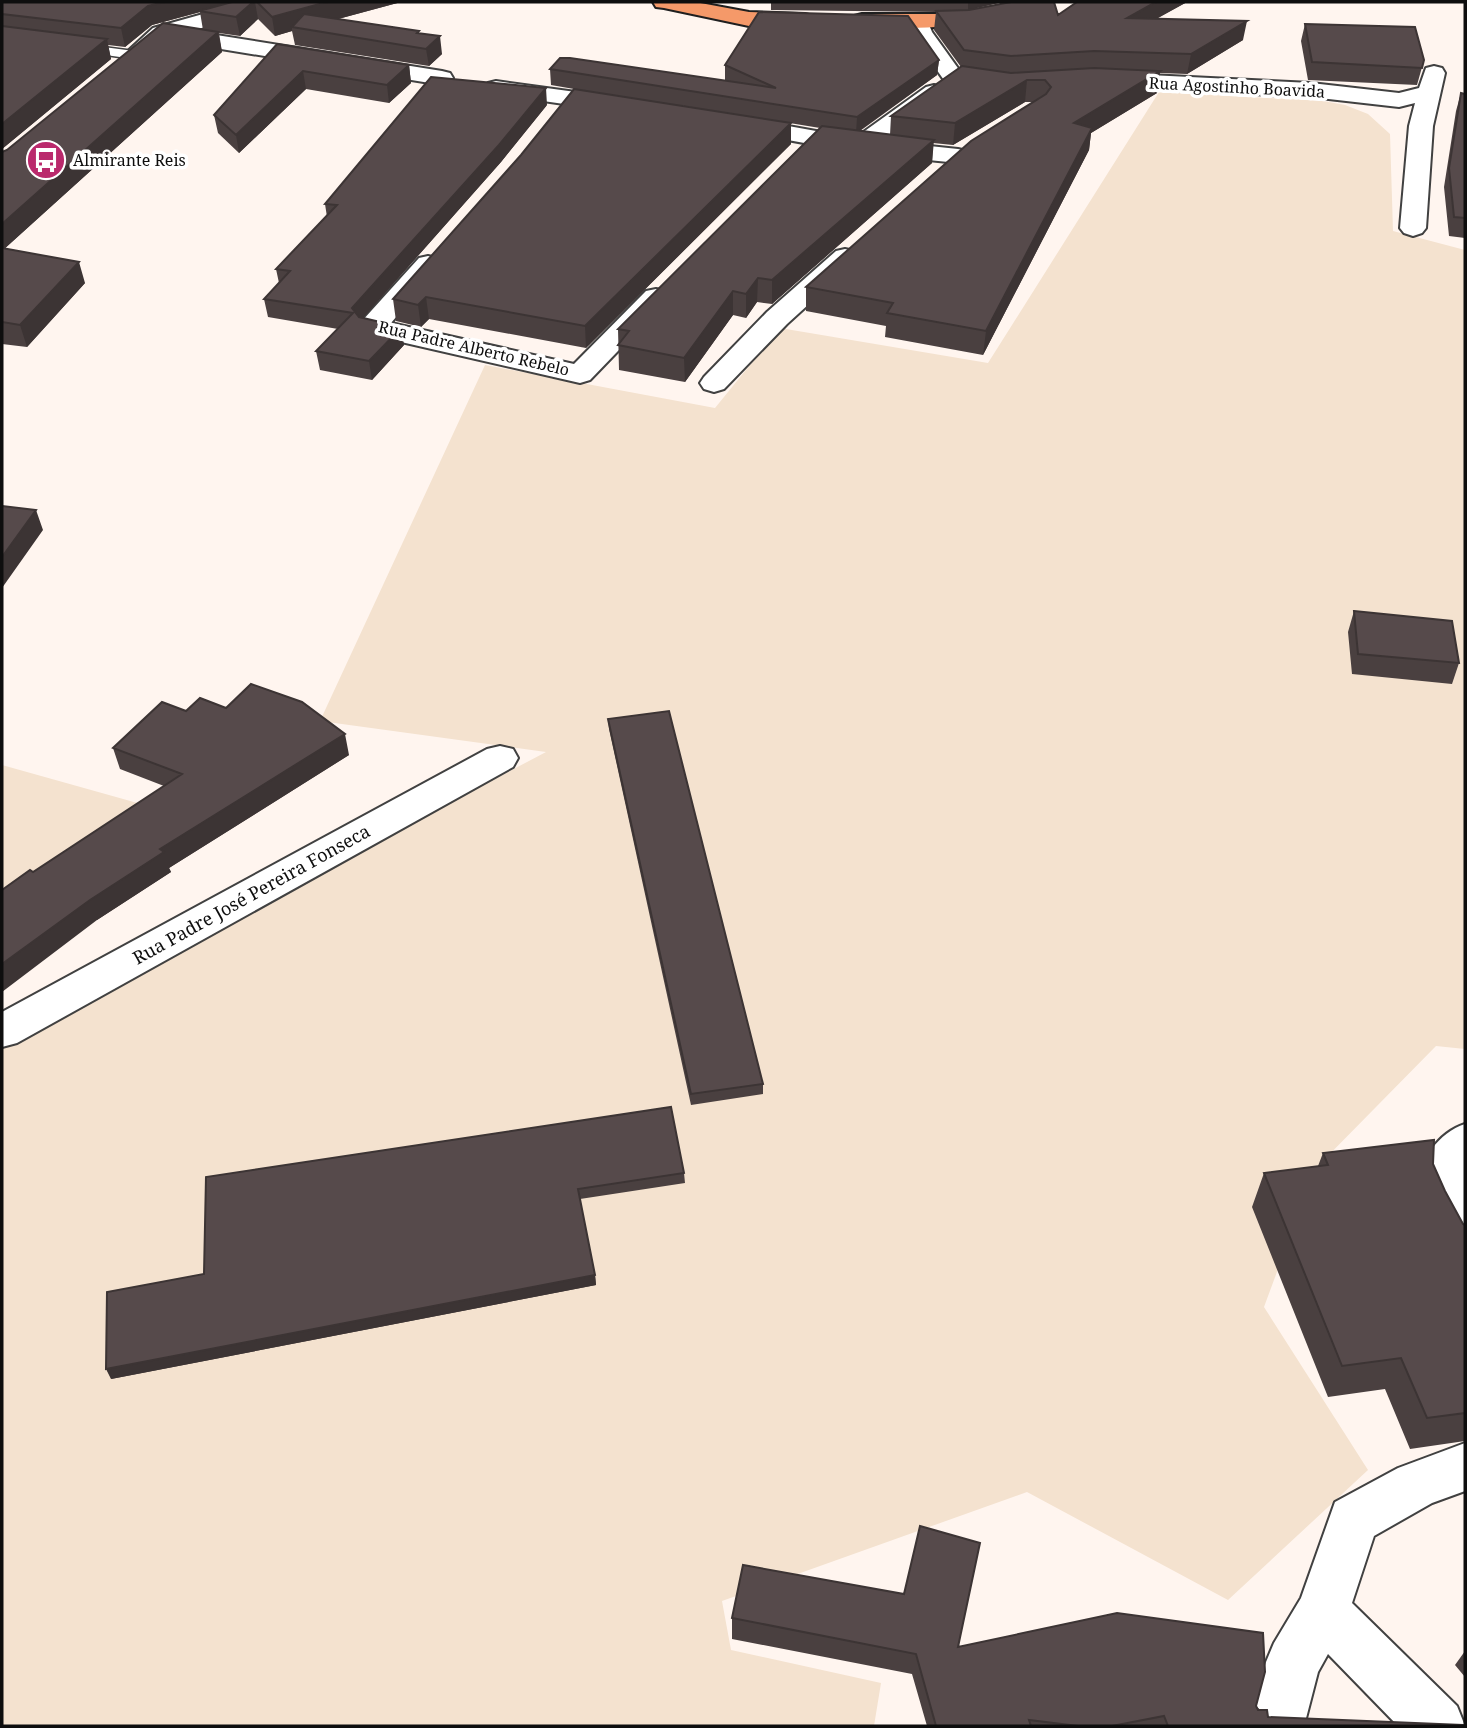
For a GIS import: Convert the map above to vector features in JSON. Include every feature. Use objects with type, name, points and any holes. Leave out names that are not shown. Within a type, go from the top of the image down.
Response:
[{"type":"main road","points":[[664,2],[749,19],[918,22],[985,16],[1032,2]]},
{"type":"street","points":[[114,72],[160,33],[268,2]]},
{"type":"street","points":[[918,22],[954,78]]},
{"type":"street","points":[[160,33],[442,78]]},
{"type":"street","points":[[859,146],[954,78],[981,81]]},
{"type":"street","name":"Rua Agostinho Boavida","points":[[1091,80],[1311,90],[1399,100],[1431,83],[1421,126],[1413,229]]},
{"type":"street","points":[[473,85],[561,107],[638,108]]},
{"type":"street","points":[[720,121],[816,136],[859,146],[969,150],[938,174]]},
{"type":"street","points":[[796,156],[816,136]]},
{"type":"street","points":[[714,383],[777,318],[868,237]]},
{"type":"street","name":"Rua Padre Alberto Rebelo","points":[[442,248],[372,327],[580,374],[678,275]]},
{"type":"street","name":"Rua Padre José Pereira Fonseca","points":[[2,1031],[500,758]]},
{"type":"street","points":[[1465,1142],[1446,1163],[1441,1193],[1465,1242]]},
{"type":"street","points":[[1276,1726],[1293,1662],[1323,1611],[1353,1520],[1416,1485],[1465,1467]]},
{"type":"street","points":[[1323,1611],[1437,1726]]},
{"type":"lane","points":[[69,47],[134,55]]},
{"type":"shaded area","points":[[1159,92],[1323,101],[1345,105],[1368,114],[1390,134],[1393,231],[1465,250],[1465,1049],[1436,1046],[1315,1169],[1264,1307],[1368,1470],[1228,1600],[1027,1492],[722,1601],[731,1650],[881,1683],[874,1726],[2,1726],[2,1039],[546,752],[320,721],[485,365],[715,408],[780,328],[988,363]]},
{"type":"shaded area","points":[[2,765],[141,804],[2,922]]},
{"type":"building","points":[[2,2],[164,2],[148,6],[121,28],[2,14]]},
{"type":"building","points":[[232,2],[253,2],[236,17],[199,11]]},
{"type":"building","points":[[257,2],[327,2],[272,17]]},
{"type":"building","points":[[1011,2],[1054,2],[1058,15],[1077,2],[1156,2],[1127,18],[1247,21],[1191,54],[1094,51],[1011,56],[964,50],[936,11],[969,10]]},
{"type":"building","points":[[759,12],[908,16],[939,60],[857,117],[550,69],[560,58],[570,58],[776,88],[725,65]]},
{"type":"building","points":[[304,14],[440,36],[426,49],[292,27]]},
{"type":"building","points":[[163,23],[218,32],[2,224],[2,152]]},
{"type":"building","points":[[1305,24],[1415,27],[1424,60],[1422,68],[1312,62]]},
{"type":"building","points":[[2,26],[107,39],[2,124]]},
{"type":"building","points":[[277,44],[409,65],[387,85],[303,71],[236,135],[214,115]]},
{"type":"building","points":[[962,66],[1011,73],[1094,68],[1160,71],[1074,123],[1092,128],[986,331],[887,313],[893,303],[806,287],[971,141],[1046,94],[1051,87],[1045,80],[1027,80],[955,123],[891,116]]},
{"type":"building","points":[[431,77],[546,88],[499,145],[352,308],[359,317],[402,327],[369,361],[316,351],[353,313],[264,299],[290,271],[276,269],[337,205],[325,204]]},
{"type":"building","points":[[574,89],[791,123],[585,326],[426,297],[418,305],[393,299],[521,155]]},
{"type":"building","points":[[1461,93],[1465,94],[1465,218],[1454,217],[1449,168]]},
{"type":"building","points":[[822,126],[934,140],[772,280],[758,278],[746,294],[733,291],[684,358],[618,345],[629,331],[618,329]]},
{"type":"building","points":[[2,248],[79,262],[20,325],[2,322]]},
{"type":"building","points":[[2,506],[36,510],[2,557]]},
{"type":"building","points":[[1354,611],[1452,621],[1459,663],[1358,654]]},
{"type":"building","points":[[251,684],[302,702],[345,734],[160,849],[164,852],[90,900],[2,964],[2,890],[182,774],[113,748],[162,702],[186,711],[200,698],[226,708]]},
{"type":"building","points":[[669,711],[763,1084],[691,1094],[608,719]]},
{"type":"building","points":[[671,1107],[684,1173],[578,1189],[595,1275],[106,1369],[107,1292],[204,1274],[206,1177]]},
{"type":"building","points":[[1434,1140],[1433,1164],[1465,1225],[1465,1413],[1427,1418],[1401,1358],[1342,1366],[1264,1173],[1328,1165],[1323,1153]]},
{"type":"building","points":[[920,1526],[980,1543],[958,1647],[1117,1613],[1263,1633],[1265,1672],[1256,1706],[1258,1710],[1267,1710],[1268,1717],[1464,1726],[1168,1726],[1164,1716],[1112,1726],[1078,1726],[1029,1720],[1031,1726],[936,1726],[916,1654],[732,1618],[743,1565],[904,1594]]},
{"type":"place","name":"Almirante Reis","points":[[46,160]]}]
